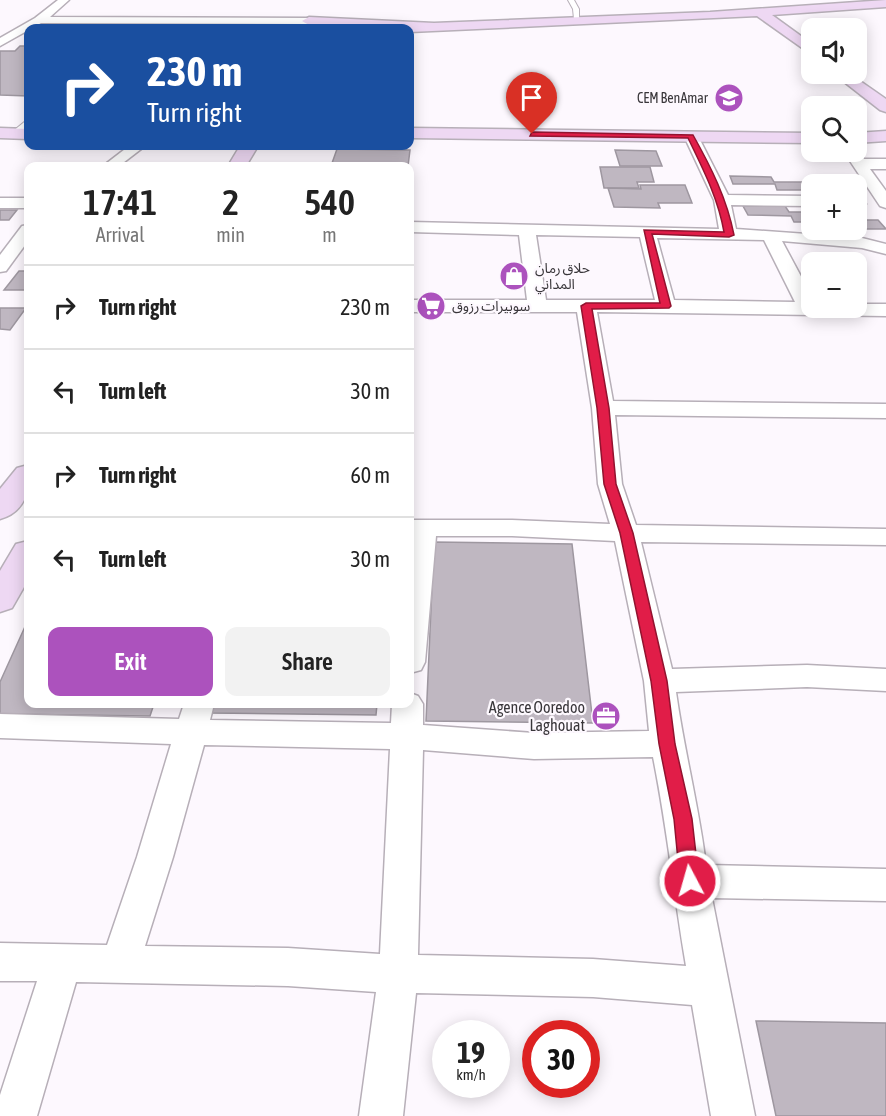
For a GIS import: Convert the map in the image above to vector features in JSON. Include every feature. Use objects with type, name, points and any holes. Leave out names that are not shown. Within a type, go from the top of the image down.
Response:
[{"type":"street","points":[[31,24],[64,0]]},
{"type":"street","points":[[414,28],[757,11],[886,2]]},
{"type":"street","points":[[404,24],[757,11],[801,43]]},
{"type":"street","points":[[39,20],[310,20],[330,18],[363,24]]},
{"type":"street","points":[[0,43],[24,28]]},
{"type":"street","points":[[0,30],[19,30]]},
{"type":"street","points":[[855,84],[886,107]]},
{"type":"street","points":[[414,134],[801,138]]},
{"type":"street","points":[[691,136],[722,200],[729,235]]},
{"type":"street","points":[[867,137],[886,136]]},
{"type":"street","points":[[116,162],[132,150]]},
{"type":"street","points":[[867,160],[886,164]]},
{"type":"street","points":[[857,162],[886,203]]},
{"type":"street","points":[[722,200],[801,201]]},
{"type":"street","points":[[0,203],[24,203]]},
{"type":"street","points":[[414,227],[770,235],[862,243],[886,248]]},
{"type":"street","points":[[527,229],[537,306]]},
{"type":"street","points":[[647,232],[666,306]]},
{"type":"street","points":[[770,235],[801,295]]},
{"type":"street","points":[[0,267],[24,236]]},
{"type":"street","points":[[414,306],[666,306],[801,309]]},
{"type":"street","points":[[586,306],[603,408],[610,484],[626,533],[659,681],[667,744],[683,819],[690,881],[733,1116]]},
{"type":"street","points":[[867,310],[886,310]]},
{"type":"street","points":[[603,408],[886,411]]},
{"type":"street","points":[[0,509],[24,479]]},
{"type":"street","points":[[414,585],[417,528],[512,528],[626,533],[886,537]]},
{"type":"street","points":[[0,600],[24,559]]},
{"type":"street","points":[[659,681],[807,676],[886,680]]},
{"type":"street","points":[[0,726],[195,718],[406,720],[534,746],[667,744]]},
{"type":"street","points":[[120,964],[155,857],[195,718]]},
{"type":"street","points":[[381,1116],[398,974],[405,835],[406,720]]},
{"type":"street","points":[[690,881],[886,885]]},
{"type":"street","points":[[0,962],[288,967],[398,974],[593,978],[710,987]]},
{"type":"street","points":[[15,1116],[62,963]]},
{"type":"lane","points":[[571,0],[576,9],[577,19]]},
{"type":"building","points":[[20,46],[24,46],[24,96],[0,95],[0,51],[15,51]]},
{"type":"building","points":[[337,150],[410,150],[408,162],[332,162]]},
{"type":"building","points":[[615,150],[656,151],[662,166],[620,166]]},
{"type":"building","points":[[600,167],[650,167],[654,182],[637,182],[639,188],[604,188]]},
{"type":"building","points":[[730,176],[771,177],[774,182],[801,182],[801,190],[777,190],[775,184],[733,184]]},
{"type":"building","points":[[640,185],[685,185],[692,203],[658,203],[660,208],[614,207],[608,188],[641,189]]},
{"type":"building","points":[[743,206],[785,206],[789,212],[801,212],[801,222],[794,222],[791,216],[748,215]]},
{"type":"building","points":[[0,210],[17,210],[9,220],[0,220]]},
{"type":"building","points":[[867,220],[878,220],[886,229],[867,229]]},
{"type":"building","points":[[19,271],[24,271],[24,290],[4,290]]},
{"type":"building","points":[[0,308],[24,308],[10,330],[0,329]]},
{"type":"building","points":[[434,542],[572,544],[593,723],[426,721]]},
{"type":"building","points":[[24,629],[24,708],[153,708],[150,716],[0,714],[0,682]]},
{"type":"building","points":[[213,708],[377,708],[376,715],[211,713]]},
{"type":"building","points":[[756,1021],[886,1023],[886,1116],[776,1116]]},
{"type":"place","name":"CEM BenAmar","points":[[729,98]]},
{"type":"place","name":"حلاق رمان المداني","points":[[514,276]]},
{"type":"place","name":"سوبيرات رزوق","points":[[431,306]]},
{"type":"place","name":"Agence Ooredoo Laghouat","points":[[606,716]]},
{"type":"route","points":[[532,134],[691,136],[722,200],[726,217],[729,235],[647,232],[659,271],[666,306],[586,306],[603,408],[610,484],[626,533],[659,681],[667,744],[683,819],[690,881]]}]
